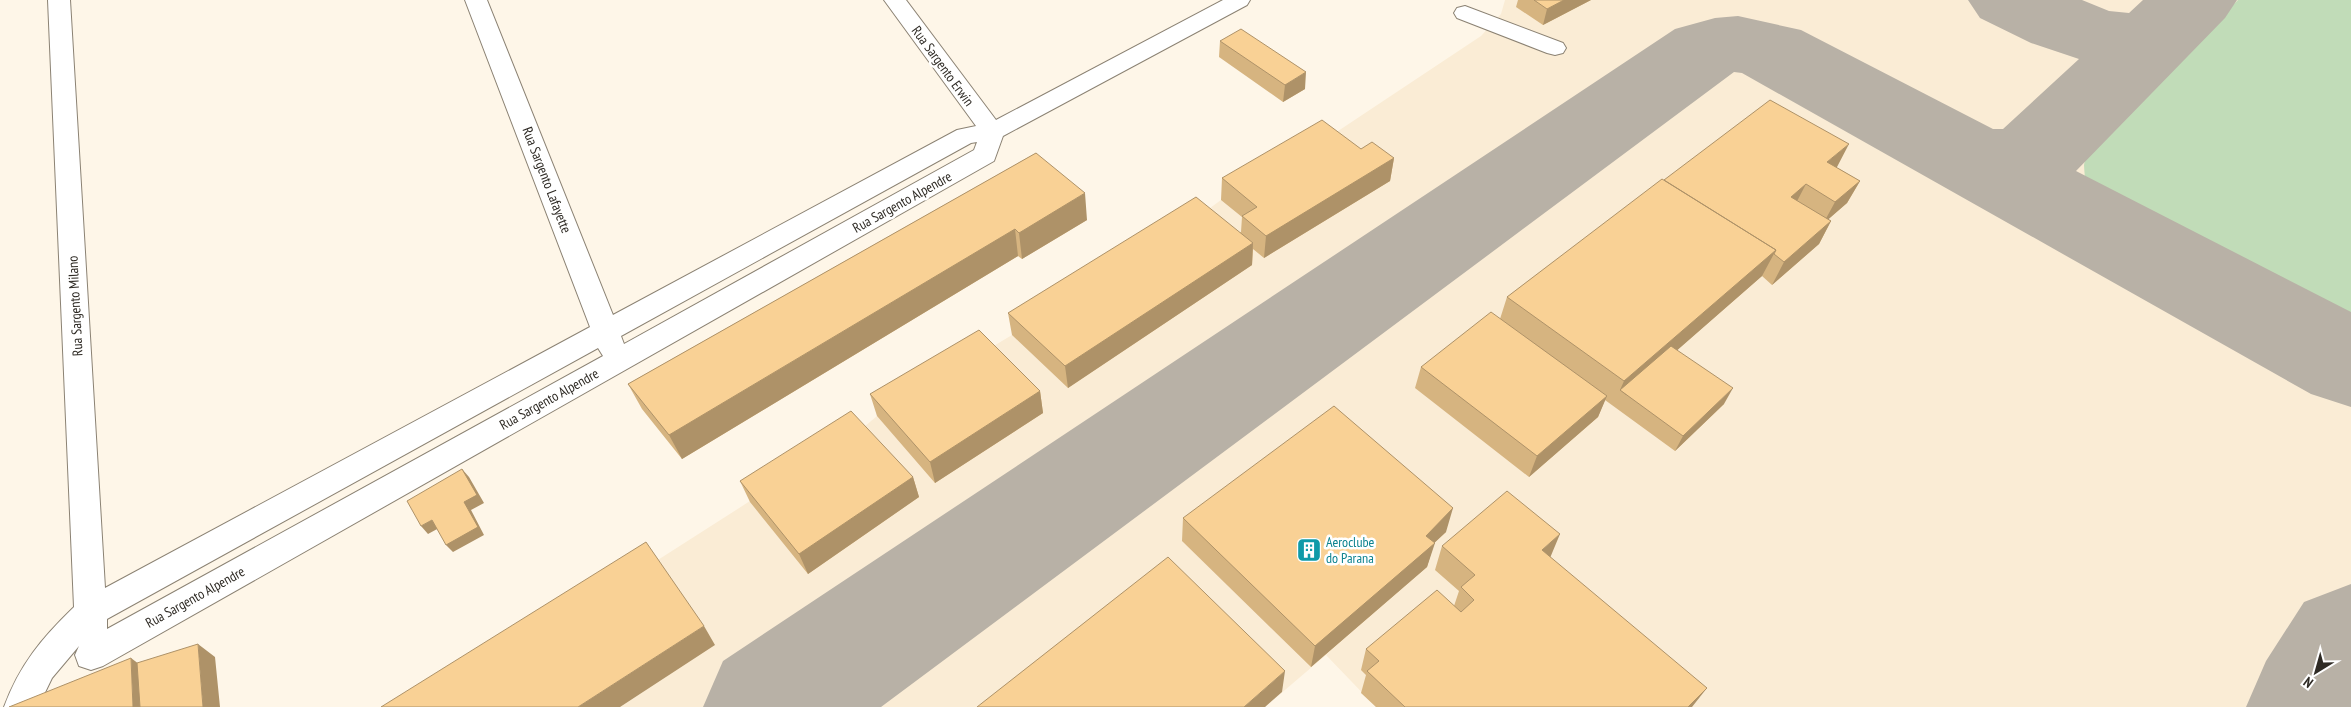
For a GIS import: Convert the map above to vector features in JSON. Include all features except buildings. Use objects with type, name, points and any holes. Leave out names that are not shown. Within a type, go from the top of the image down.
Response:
[{"type":"lane","name":"Rua Sargento Milano","points":[[60,0],[92,669]]},
{"type":"lane","name":"Rua Sargento Lafayette","points":[[476,0],[617,361]]},
{"type":"lane","name":"Rua Sargento Erwin","points":[[895,0],[992,132]]},
{"type":"lane","name":"Rua Sargento Alpendre","points":[[20,707],[26,688],[51,651],[90,612],[965,136],[992,132],[1239,0]]},
{"type":"lane","points":[[1465,13],[1555,48]]},
{"type":"lane","name":"Rua Sargento Alpendre","points":[[92,669],[361,504],[985,156],[992,132]]},
{"type":"lane","points":[[826,212],[848,232]]},
{"type":"lane","points":[[343,475],[361,504]]},
{"type":"shaded area","points":[[1505,0],[2351,0],[2351,707],[1376,707],[1326,655],[1265,707],[428,707],[858,432],[877,416],[1012,335],[1195,219],[1221,200],[1320,143],[1481,36],[1501,14]]},
{"type":"green space","points":[[2238,0],[2351,0],[2351,330],[2111,203],[2085,180],[2084,165],[2087,149]]},
{"type":"taxiway","points":[[2011,0],[2062,24],[2096,36],[2132,41],[2151,40]]},
{"type":"taxiway","points":[[1979,162],[2019,162],[2034,155],[2194,0]]},
{"type":"taxiway","points":[[771,707],[1707,49],[1715,46],[1738,44],[1769,50],[2351,363]]},
{"type":"taxiway","points":[[2314,707],[2351,645]]},
{"type":"place","name":"Aeroclube do Parana","points":[[1309,550]]}]
